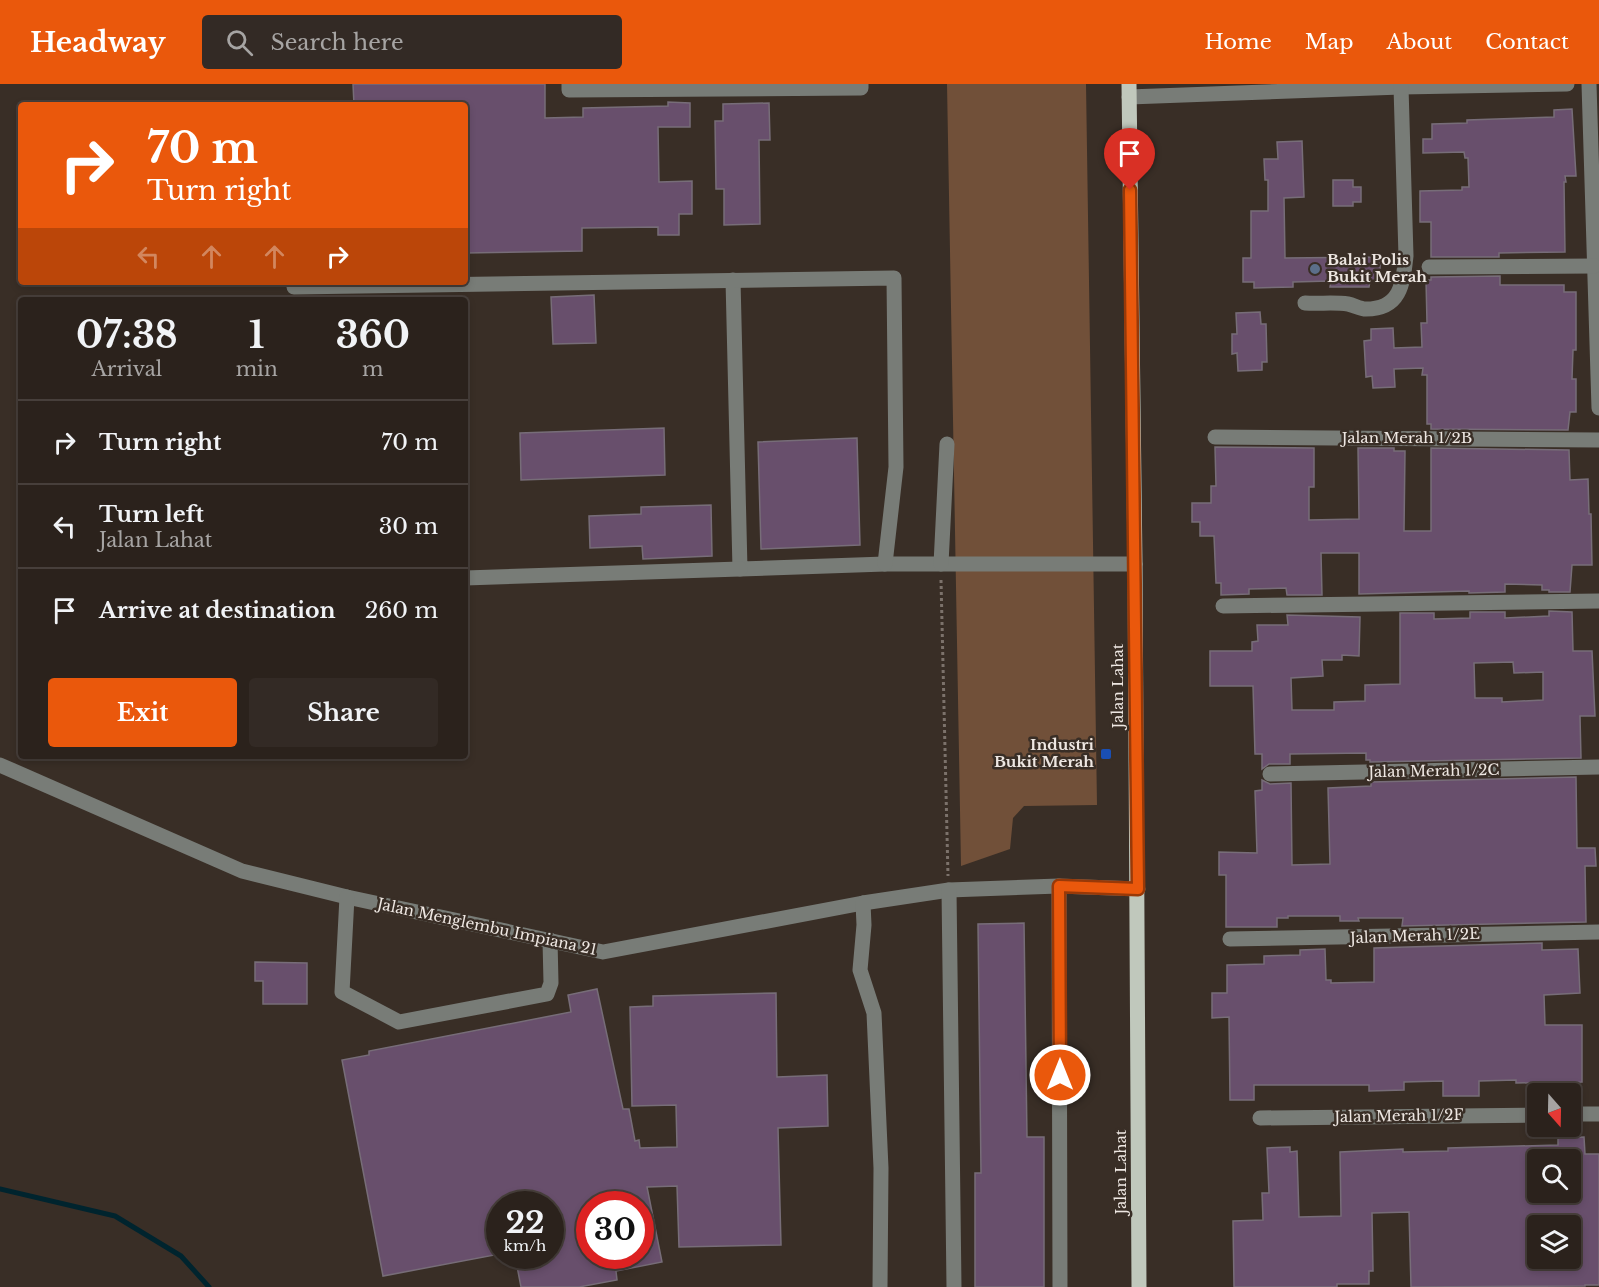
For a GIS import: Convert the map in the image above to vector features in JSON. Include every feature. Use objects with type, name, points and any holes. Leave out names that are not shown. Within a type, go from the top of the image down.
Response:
[{"type":"main road","name":"Jalan Lahat","points":[[1129,91],[1136,564],[1139,1287]]},
{"type":"street","points":[[569,84],[569,90],[710,86],[861,88],[861,84]]},
{"type":"street","points":[[1129,91],[1567,84]]},
{"type":"street","points":[[1590,84],[1599,408]]},
{"type":"street","points":[[1305,303],[1348,304],[1366,309],[1386,305],[1397,297],[1403,281],[1406,256],[1401,87]]},
{"type":"street","points":[[1429,267],[1594,267]]},
{"type":"street","points":[[468,284],[894,278],[896,467],[885,564]]},
{"type":"street","points":[[733,280],[740,569]]},
{"type":"street","points":[[294,287],[419,285]]},
{"type":"street","name":"Jalan Merah 1/2B","points":[[1215,436],[1599,440]]},
{"type":"street","points":[[941,564],[947,444]]},
{"type":"street","points":[[468,578],[885,564],[1136,564]]},
{"type":"street","points":[[1223,606],[1599,601]]},
{"type":"street","name":"Jalan Menglembu Impiana 21","points":[[0,765],[242,871],[347,897],[603,952],[863,903],[949,890],[1059,886],[1138,889]]},
{"type":"street","name":"Jalan Merah 1/2C","points":[[1270,774],[1599,767]]},
{"type":"street","points":[[1059,886],[1060,1287]]},
{"type":"street","points":[[949,890],[954,1287]]},
{"type":"street","points":[[347,897],[342,992],[399,1022],[547,994],[551,983],[550,940]]},
{"type":"street","points":[[863,903],[864,925],[860,970],[874,1013],[880,1144],[880,1287]]},
{"type":"street","name":"Jalan Merah 1/2E","points":[[1230,939],[1599,932]]},
{"type":"street","points":[[1581,1114],[1599,1114]]},
{"type":"street","name":"Jalan Merah 1/2F","points":[[1260,1118],[1527,1115]]},
{"type":"path","points":[[941,564],[949,890]]},
{"type":"shaded area","points":[[947,84],[1086,84],[1097,805],[1024,806],[1013,818],[1010,849],[961,866]]},
{"type":"building","points":[[353,84],[545,84],[545,118],[583,117],[583,108],[668,106],[668,102],[690,103],[690,127],[658,127],[659,182],[692,181],[692,214],[679,214],[679,235],[658,235],[658,227],[582,228],[582,251],[468,253],[468,102],[354,102]]},
{"type":"building","points":[[769,103],[770,140],[759,140],[760,224],[724,225],[724,189],[716,189],[715,121],[723,121],[723,104]]},
{"type":"building","points":[[1572,109],[1576,176],[1565,176],[1566,182],[1564,182],[1565,252],[1499,253],[1499,257],[1431,257],[1431,222],[1420,222],[1420,191],[1462,190],[1462,187],[1469,187],[1468,158],[1465,158],[1464,152],[1423,153],[1423,139],[1432,139],[1432,124],[1467,123],[1467,120],[1554,117],[1554,110]]},
{"type":"building","points":[[1302,141],[1304,197],[1284,198],[1285,258],[1380,257],[1380,281],[1370,281],[1369,287],[1330,287],[1331,281],[1293,282],[1293,287],[1254,288],[1254,282],[1243,282],[1243,258],[1251,258],[1251,211],[1268,211],[1268,180],[1265,180],[1264,159],[1278,159],[1277,142]]},
{"type":"building","points":[[1333,180],[1353,180],[1353,187],[1361,187],[1361,202],[1353,202],[1353,206],[1333,206]]},
{"type":"building","points":[[1500,276],[1500,285],[1564,285],[1564,292],[1576,292],[1576,350],[1573,350],[1572,379],[1576,379],[1576,412],[1570,412],[1568,430],[1431,429],[1431,424],[1427,424],[1427,375],[1422,375],[1423,368],[1394,369],[1395,387],[1373,388],[1372,376],[1366,377],[1364,341],[1371,340],[1371,329],[1393,328],[1394,348],[1422,347],[1421,323],[1427,323],[1426,280],[1431,280],[1431,277]]},
{"type":"building","points":[[594,295],[596,343],[553,344],[551,297]]},
{"type":"building","points":[[1260,312],[1261,324],[1266,324],[1267,362],[1262,362],[1262,370],[1238,371],[1237,353],[1232,354],[1232,334],[1237,334],[1236,313]]},
{"type":"building","points":[[664,428],[665,475],[521,480],[520,433]]},
{"type":"building","points":[[857,438],[860,545],[761,549],[758,442]]},
{"type":"building","points":[[1215,447],[1314,448],[1314,487],[1309,487],[1309,520],[1359,519],[1358,448],[1394,448],[1394,451],[1405,451],[1404,531],[1431,531],[1431,448],[1569,450],[1570,480],[1588,479],[1592,565],[1572,565],[1570,592],[1549,592],[1549,590],[1542,590],[1542,585],[1505,584],[1505,592],[1359,594],[1359,553],[1321,553],[1322,595],[1287,595],[1286,588],[1249,589],[1249,594],[1221,595],[1221,583],[1216,583],[1214,536],[1200,536],[1200,522],[1192,522],[1192,503],[1211,503],[1211,486],[1216,486]]},
{"type":"building","points":[[711,505],[712,556],[643,559],[642,546],[590,548],[589,516],[641,514],[641,507]]},
{"type":"building","points":[[1549,611],[1572,612],[1573,651],[1592,651],[1595,716],[1580,716],[1581,758],[1370,762],[1366,760],[1366,753],[1290,754],[1290,764],[1269,764],[1262,769],[1262,754],[1255,754],[1253,686],[1210,686],[1210,651],[1252,651],[1252,642],[1258,641],[1257,625],[1288,625],[1287,615],[1360,617],[1359,656],[1342,655],[1342,660],[1322,660],[1323,676],[1291,678],[1292,710],[1334,710],[1334,702],[1365,701],[1365,685],[1400,684],[1400,613],[1434,613],[1434,619],[1470,618],[1470,612],[1505,612],[1505,618],[1549,616]],"holes":[[[1513,662],[1514,673],[1543,672],[1543,700],[1502,702],[1502,698],[1475,698],[1474,663]]]},
{"type":"building","points":[[1576,777],[1577,848],[1595,848],[1596,866],[1585,866],[1586,922],[1402,926],[1403,918],[1358,918],[1359,921],[1340,921],[1340,916],[1288,916],[1288,918],[1277,918],[1277,927],[1226,927],[1226,875],[1219,875],[1219,852],[1257,853],[1255,791],[1262,790],[1262,780],[1270,784],[1291,783],[1292,865],[1330,864],[1328,788],[1371,786],[1371,782]]},
{"type":"building","points":[[1024,923],[1027,1137],[1044,1137],[1044,1287],[975,1287],[975,1173],[981,1173],[978,924]]},
{"type":"building","points":[[1542,943],[1542,950],[1578,949],[1580,993],[1544,995],[1545,1025],[1582,1025],[1582,1082],[1479,1081],[1479,1096],[1443,1096],[1443,1081],[1404,1082],[1404,1090],[1369,1091],[1369,1085],[1254,1085],[1254,1100],[1230,1100],[1229,1017],[1212,1018],[1212,993],[1227,993],[1227,965],[1264,964],[1264,956],[1300,955],[1300,950],[1325,949],[1326,980],[1331,980],[1331,983],[1374,982],[1374,948]]},
{"type":"building","points":[[255,962],[307,963],[307,1004],[263,1004],[263,981],[255,981]]},
{"type":"building","points":[[597,989],[623,1109],[629,1109],[635,1141],[639,1140],[640,1148],[677,1147],[676,1105],[632,1106],[630,1007],[653,1006],[653,996],[776,993],[777,1077],[827,1075],[828,1126],[778,1128],[781,1245],[679,1247],[677,1186],[647,1187],[648,1191],[576,1191],[576,1269],[626,1269],[616,1271],[617,1280],[579,1287],[521,1287],[518,1269],[564,1269],[564,1191],[486,1191],[486,1257],[383,1276],[342,1060],[369,1055],[369,1051],[571,1012],[568,995]]},
{"type":"building","points":[[1584,1137],[1585,1154],[1599,1154],[1599,1285],[1411,1287],[1409,1212],[1372,1213],[1373,1271],[1369,1271],[1369,1284],[1337,1284],[1337,1287],[1234,1287],[1233,1221],[1263,1220],[1262,1193],[1269,1193],[1267,1148],[1290,1147],[1290,1152],[1297,1151],[1299,1217],[1341,1216],[1340,1152],[1403,1149],[1403,1152],[1448,1151],[1448,1148],[1558,1145],[1558,1138]]},
{"type":"building","points":[[654,1222],[662,1262],[654,1264]]},
{"type":"waterway","points":[[0,1189],[115,1216],[181,1256],[209,1287]]},
{"type":"place","name":"Balai Polis Bukit Merah","points":[[1315,269]]},
{"type":"place","name":"Industri Bukit Merah","points":[[1106,754]]},
{"type":"route","points":[[1060,1075],[1059,886],[1138,889],[1130,190]]}]
